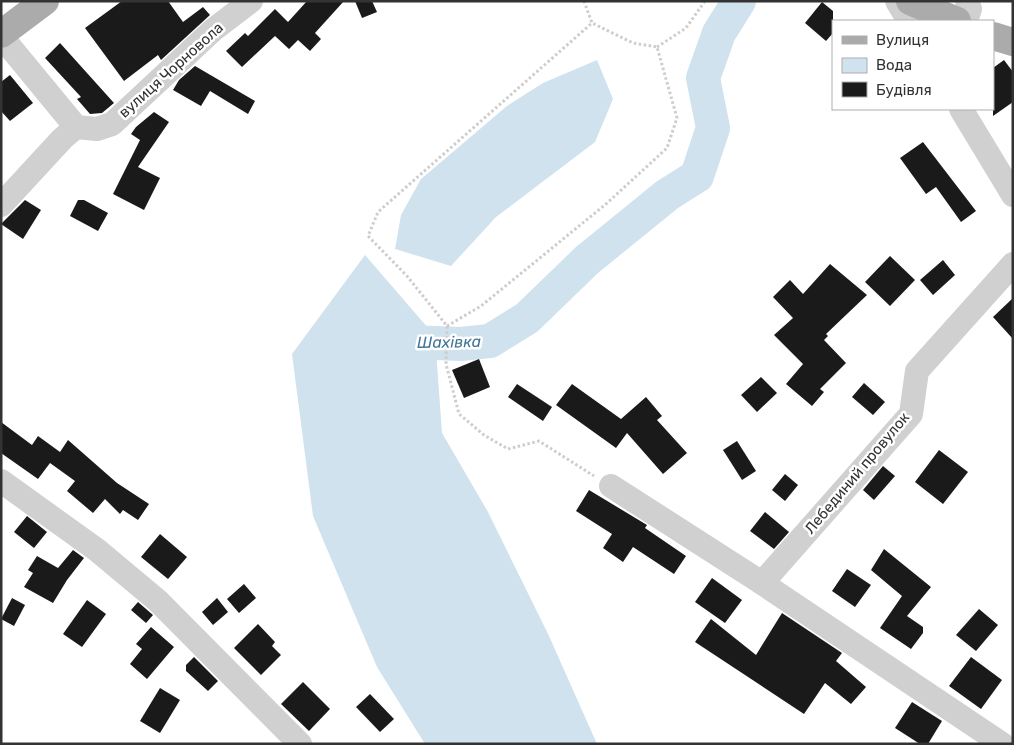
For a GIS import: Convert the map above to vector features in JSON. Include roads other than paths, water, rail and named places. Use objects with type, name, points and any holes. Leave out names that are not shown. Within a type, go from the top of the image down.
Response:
[{"type":"main road","points":[[1,35],[45,1]]},
{"type":"main road","points":[[910,1],[954,20]]},
{"type":"main road","points":[[994,36],[1013,42]]},
{"type":"street","name":"вулиця Чорновола","points":[[76,127],[97,128],[112,124],[213,30],[251,1]]},
{"type":"street","points":[[897,1],[908,20]]},
{"type":"street","points":[[966,20],[970,9],[968,1]]},
{"type":"street","points":[[1,35],[76,127],[62,138],[1,206]]},
{"type":"street","points":[[962,110],[1013,195]]},
{"type":"street","name":"Лебединий провулок","points":[[762,583],[911,414],[917,371],[1013,264]]},
{"type":"street","points":[[1,481],[98,550],[158,601],[300,744]]},
{"type":"street","points":[[611,486],[762,583],[1002,744]]},
{"type":"water","points":[[597,60],[613,99],[595,142],[496,217],[451,266],[395,249],[401,215],[421,179],[507,106],[543,83]]},
{"type":"water","points":[[365,255],[435,336],[442,433],[488,512],[549,636],[597,744],[425,744],[377,667],[313,516],[292,354]]},
{"type":"waterway","name":"Шахівка","points":[[395,357],[408,342],[461,344],[490,341],[527,318],[587,260],[667,195],[697,176],[713,128],[703,78],[719,33],[739,1]]}]
